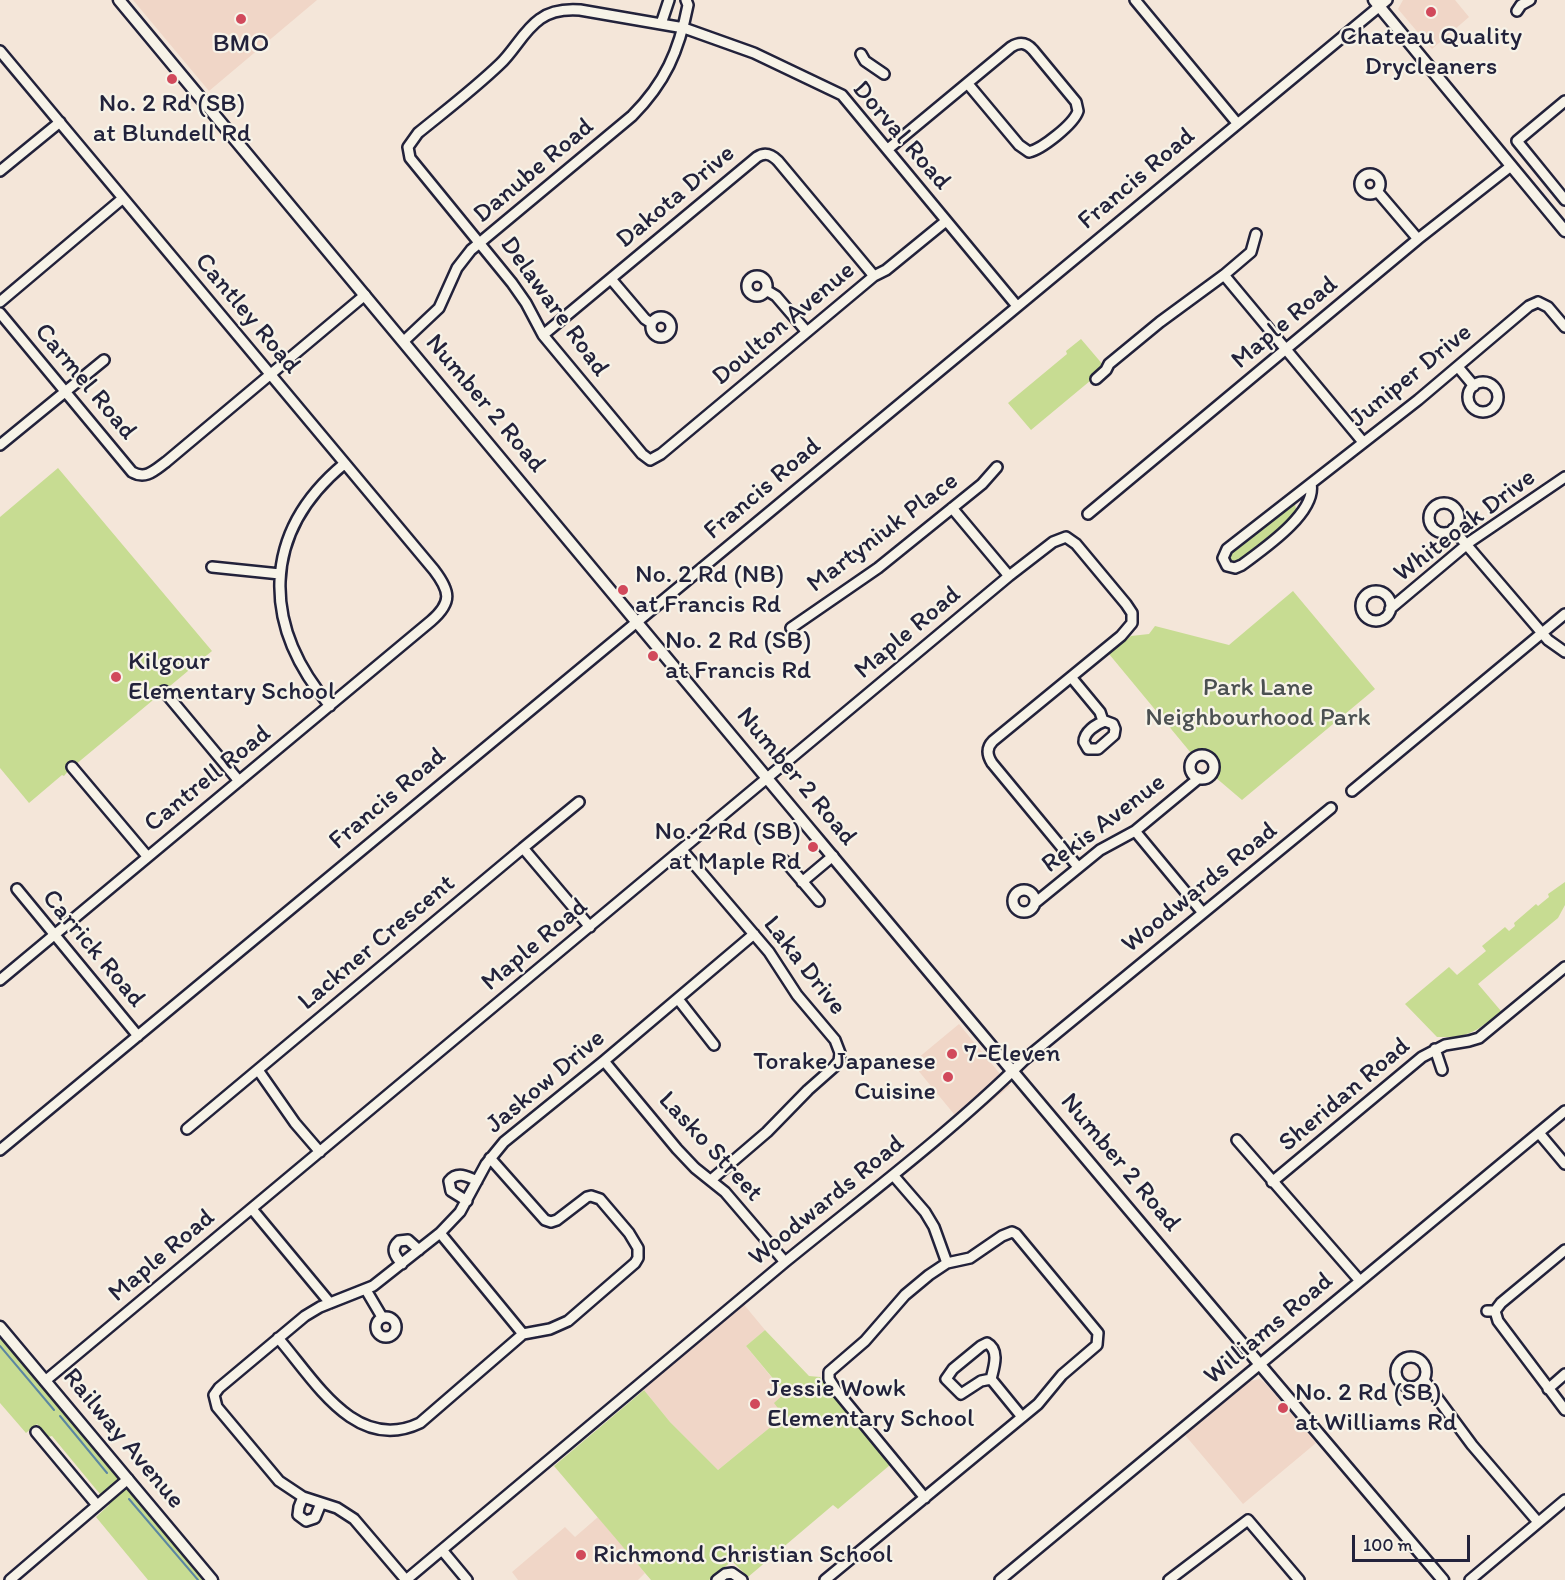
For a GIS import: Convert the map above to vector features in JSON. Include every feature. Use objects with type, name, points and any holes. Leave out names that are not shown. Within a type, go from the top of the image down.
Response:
[{"type":"main road","name":"Number 2 Road","points":[[119,0],[767,778],[1443,1580]]},
{"type":"main road","points":[[1380,2],[1510,166],[1565,231]]},
{"type":"main road","name":"Railway Avenue","points":[[0,1327],[212,1580]]},
{"type":"street","points":[[662,24],[669,0]]},
{"type":"street","points":[[684,28],[688,5],[686,0]]},
{"type":"street","points":[[1134,0],[1237,123]]},
{"type":"street","points":[[1517,11],[1521,4],[1530,0]]},
{"type":"street","name":"Francis Road","points":[[0,1150],[1380,2]]},
{"type":"street","name":"Dorval Road","points":[[408,147],[418,133],[501,63],[531,27],[550,13],[567,9],[580,10],[684,28],[754,53],[842,95],[1017,306]]},
{"type":"street","name":"Danube Road","points":[[404,340],[439,308],[457,268],[471,250],[642,106],[662,81],[684,28]]},
{"type":"street","points":[[888,149],[1011,47],[1023,40],[1074,99],[1081,112],[1073,121],[1029,155],[968,84]]},
{"type":"street","name":"Cantley Road","points":[[0,51],[442,581],[447,593],[443,610]]},
{"type":"street","points":[[861,54],[865,61],[884,74]]},
{"type":"street","points":[[1565,101],[1517,141],[1565,200]]},
{"type":"street","points":[[0,171],[60,122]]},
{"type":"street","name":"Delaware Road","points":[[408,147],[410,158],[522,296],[543,335],[642,454],[650,460]]},
{"type":"street","name":"Dakota Drive","points":[[543,335],[757,157],[765,154],[778,161],[874,276]]},
{"type":"street","name":"Maple Road","points":[[1088,514],[1418,239],[1510,166]]},
{"type":"street","points":[[1377,191],[1418,239]]},
{"type":"street","points":[[0,302],[122,199]]},
{"type":"street","name":"Doulton Avenue","points":[[650,460],[661,454],[874,276],[886,270],[946,221]]},
{"type":"street","points":[[1096,379],[1109,364],[1160,322],[1251,252],[1256,234]]},
{"type":"street","points":[[1224,275],[1363,442]]},
{"type":"street","points":[[611,279],[651,323]]},
{"type":"street","points":[[766,290],[776,296],[807,332]]},
{"type":"street","points":[[270,374],[364,295]]},
{"type":"street","name":"Juniper Drive","points":[[1311,483],[1311,494],[1290,528],[1242,565],[1232,568],[1227,566],[1223,558],[1227,549],[1458,367],[1538,298],[1565,327]]},
{"type":"street","name":"Carmel Road","points":[[0,313],[132,472],[140,475],[148,474],[166,462],[270,374]]},
{"type":"street","points":[[0,445],[104,360]]},
{"type":"street","points":[[1458,367],[1474,386]]},
{"type":"street","points":[[330,706],[307,677],[291,646],[283,617],[280,574],[290,536],[298,517],[315,491],[344,464]]},
{"type":"street","name":"Martyniuk Place","points":[[791,628],[870,574],[982,484],[997,467]]},
{"type":"street","name":"Whiteoak Drive","points":[[1390,609],[1466,544],[1565,477]]},
{"type":"street","points":[[952,508],[1009,576]]},
{"type":"street","points":[[1453,529],[1548,640],[1565,652]]},
{"type":"street","name":"Maple Road","points":[[45,1381],[1009,576],[1053,542],[1066,537],[1076,544],[1126,604],[1132,613],[1133,620]]},
{"type":"street","points":[[212,567],[280,574]]},
{"type":"street","name":"Cantrell Road","points":[[0,980],[443,610]]},
{"type":"street","points":[[1352,791],[1565,614]]},
{"type":"street","points":[[1078,867],[992,763],[985,748],[1126,631],[1133,620],[1144,620]]},
{"type":"street","points":[[1071,677],[1100,712],[1103,721]]},
{"type":"street","points":[[164,691],[239,781]]},
{"type":"street","points":[[72,767],[147,856]]},
{"type":"street","name":"Rekis Avenue","points":[[1035,903],[1108,844],[1135,831],[1199,778]]},
{"type":"street","name":"Lackner Crescent","points":[[187,1129],[579,802]]},
{"type":"street","name":"Woodwards Road","points":[[406,1580],[893,1174],[1013,1071],[1331,808]]},
{"type":"street","points":[[1135,831],[1203,913]]},
{"type":"street","points":[[524,848],[590,927]]},
{"type":"street","name":"Laka Drive","points":[[682,850],[769,952],[796,995],[835,1040],[840,1053],[839,1060],[767,1132],[711,1180]]},
{"type":"street","points":[[802,882],[833,856]]},
{"type":"street","points":[[785,861],[819,901]]},
{"type":"street","name":"Carrick Road","points":[[17,889],[138,1036]]},
{"type":"street","name":"Jaskow Drive","points":[[303,1497],[279,1481],[217,1407],[211,1394],[305,1316],[330,1303],[366,1290],[440,1233],[467,1201],[490,1158],[504,1142],[754,934]]},
{"type":"street","name":"Sheridan Road","points":[[1272,1182],[1419,1059],[1448,1044],[1474,1040],[1483,1035],[1565,967]]},
{"type":"street","points":[[678,999],[714,1045]]},
{"type":"street","points":[[1435,1049],[1442,1070]]},
{"type":"street","name":"Lasko Street","points":[[604,1061],[677,1149],[735,1203],[785,1262]]},
{"type":"street","points":[[258,1070],[320,1152]]},
{"type":"street","name":"Williams Road","points":[[1000,1580],[1565,1111]]},
{"type":"street","points":[[1539,1133],[1565,1164]]},
{"type":"street","points":[[1237,1140],[1360,1281]]},
{"type":"street","points":[[278,1338],[339,1410],[364,1424],[399,1431],[420,1423],[523,1334],[550,1329],[568,1321],[632,1267],[638,1258],[638,1248],[629,1233],[604,1203],[591,1196],[582,1199],[557,1220],[551,1222],[545,1220],[490,1158]]},
{"type":"street","points":[[467,1201],[451,1191],[449,1181],[459,1174],[477,1181]]},
{"type":"street","points":[[893,1174],[926,1212],[948,1263]]},
{"type":"street","points":[[252,1209],[330,1303]]},
{"type":"street","points":[[825,1580],[925,1498],[1038,1404],[1062,1375],[1095,1348],[1099,1341],[1098,1333],[1012,1232],[1002,1236],[970,1258],[948,1263],[928,1275],[905,1295],[865,1341],[829,1372],[829,1379],[836,1390],[925,1498]]},
{"type":"street","points":[[440,1233],[523,1334]]},
{"type":"street","points":[[402,1264],[394,1252],[394,1246],[399,1241],[408,1240],[419,1250]]},
{"type":"street","points":[[1565,1250],[1491,1311],[1565,1410]]},
{"type":"street","points":[[366,1290],[382,1317]]},
{"type":"street","points":[[991,1379],[981,1381],[961,1394],[946,1379],[953,1369],[981,1346],[987,1344],[992,1346],[995,1353],[991,1379],[1022,1417]]},
{"type":"street","points":[[1548,1389],[1565,1374]]},
{"type":"street","points":[[1424,1380],[1472,1445],[1538,1522]]},
{"type":"street","points":[[36,1432],[97,1505]]},
{"type":"street","points":[[10,1580],[128,1479]]},
{"type":"street","points":[[321,1503],[315,1518],[306,1521],[298,1515],[303,1497],[337,1508],[354,1519],[406,1580]]},
{"type":"street","points":[[1470,1580],[1565,1500]]},
{"type":"street","points":[[1169,1580],[1248,1520],[1299,1580]]},
{"type":"street","points":[[442,1550],[466,1580]]},
{"type":"street","points":[[717,1580],[725,1574],[732,1573],[742,1580]]},
{"type":"shaded area","points":[[133,0],[317,0],[209,91]]},
{"type":"shaded area","points":[[1403,0],[1455,0],[1469,17],[1432,49],[1398,9]]},
{"type":"shaded area","points":[[959,1024],[1010,1086],[963,1125],[912,1063]]},
{"type":"shaded area","points":[[741,1301],[765,1330],[746,1346],[785,1394],[784,1416],[718,1470],[670,1422],[640,1385]]},
{"type":"shaded area","points":[[1260,1379],[1316,1443],[1243,1504],[1185,1435],[1250,1381]]},
{"type":"shaded area","name":"Richmond Christian School","points":[[598,1517],[645,1573],[638,1580],[518,1580],[512,1572],[565,1527],[575,1537]]},
{"type":"green space","points":[[1081,339],[1104,366],[1102,371],[1031,430],[1008,403],[1067,354],[1066,351]]},
{"type":"green space","points":[[58,468],[212,651],[29,803],[0,768],[0,517]]},
{"type":"green space","points":[[1295,504],[1296,509],[1287,524],[1239,561],[1234,563],[1230,561],[1231,551]]},
{"type":"green space","name":"Park Lane Neighbourhood Park","points":[[1293,591],[1375,689],[1242,800],[1215,777],[1219,767],[1214,754],[1203,749],[1191,753],[1109,654],[1131,636],[1149,634],[1155,626],[1229,645]]},
{"type":"green space","points":[[1565,882],[1565,905],[1558,918],[1478,984],[1501,1011],[1486,1024],[1472,1032],[1458,1036],[1437,1037],[1405,1004],[1449,967],[1457,975],[1486,951],[1482,946],[1505,927],[1509,931],[1515,926],[1514,923]]},
{"type":"green space","points":[[765,1330],[809,1376],[820,1377],[890,1465],[838,1509],[833,1505],[748,1577],[732,1561],[709,1580],[651,1580],[554,1466],[644,1390],[670,1422],[718,1470],[784,1416],[774,1403],[785,1393],[746,1346]]},
{"type":"green space","points":[[0,1338],[203,1580],[148,1580],[96,1517],[109,1505],[52,1436],[48,1437],[37,1424],[26,1433],[0,1403]]},
{"type":"waterway","points":[[0,1346],[54,1410]]},
{"type":"waterway","points":[[60,1416],[107,1473]]},
{"type":"waterway","points":[[129,1499],[198,1580]]},
{"type":"place","name":"Chateau Quality Drycleaners","points":[[1431,12]]},
{"type":"place","name":"BMO","points":[[241,19]]},
{"type":"place","name":"No. 2 Rd (SB) at Blundell Rd","points":[[172,79]]},
{"type":"place","name":"No. 2 Rd (NB) at Francis Rd","points":[[623,590]]},
{"type":"place","name":"No. 2 Rd (SB) at Francis Rd","points":[[653,656]]},
{"type":"place","name":"Kilgour Elementary School","points":[[116,677]]},
{"type":"place","name":"No. 2 Rd (SB) at Maple Rd","points":[[813,847]]},
{"type":"place","name":"7-Eleven","points":[[952,1054]]},
{"type":"place","name":"Torake Japanese Cuisine","points":[[948,1077]]},
{"type":"place","name":"Jessie Wowk Elementary School","points":[[755,1404]]},
{"type":"place","name":"No. 2 Rd (SB) at Williams Rd","points":[[1283,1408]]},
{"type":"place","name":"Richmond Christian School","points":[[581,1555]]}]
